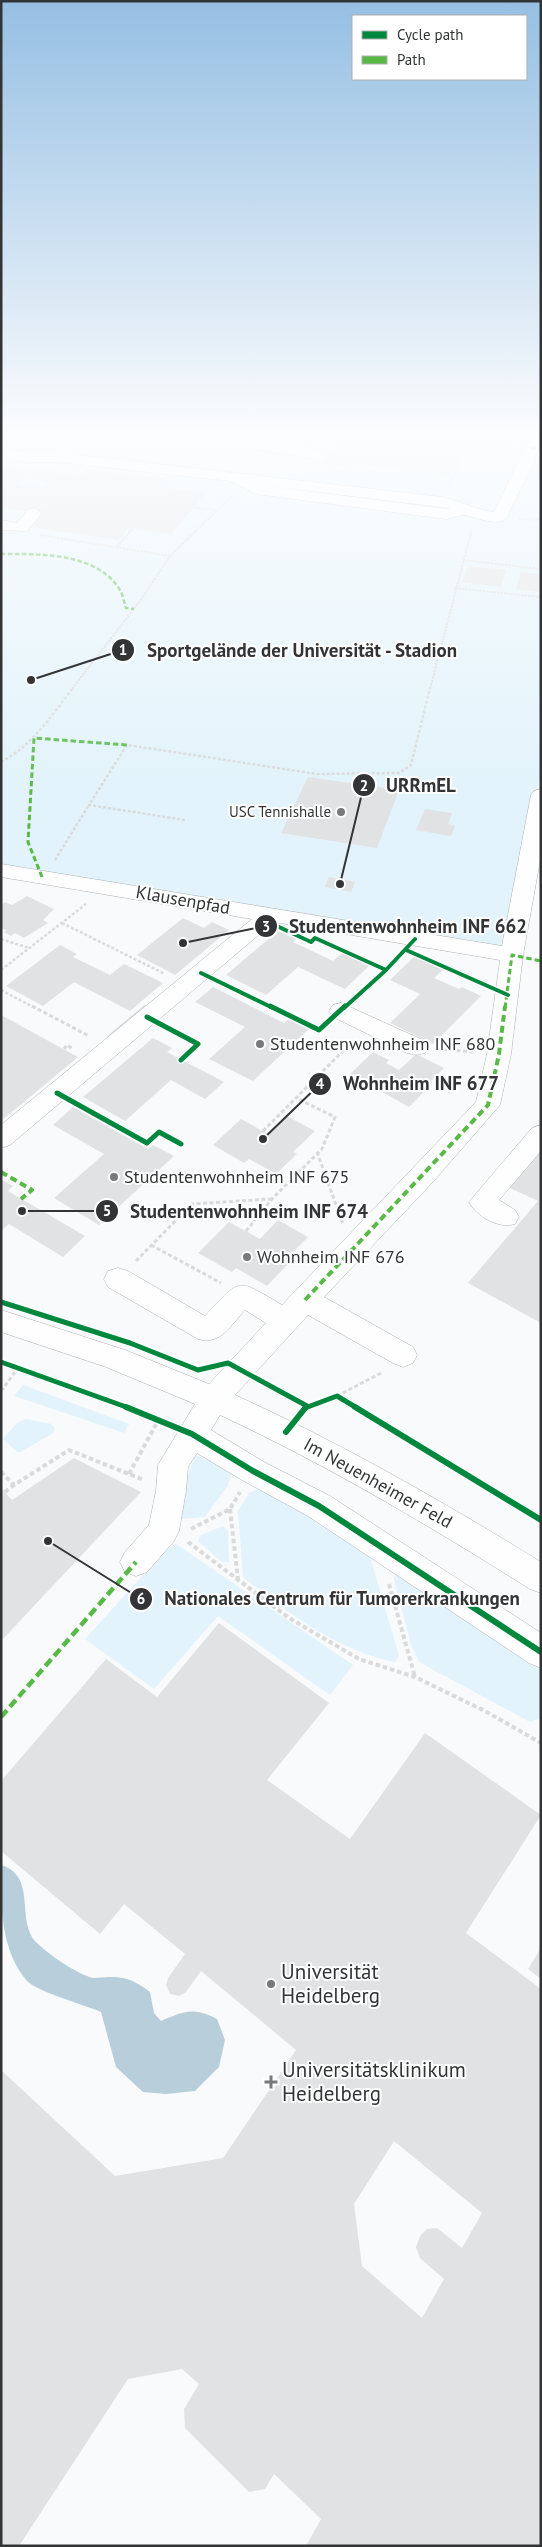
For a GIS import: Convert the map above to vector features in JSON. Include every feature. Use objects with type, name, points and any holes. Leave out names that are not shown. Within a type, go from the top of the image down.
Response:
[{"type":"street","points":[[136,1562],[163,1531],[171,1491],[173,1465],[214,1399],[361,1238],[427,1171],[488,1104],[499,1054],[512,955],[539,819],[541,795]]},
{"type":"street","name":"Klausenpfad","points":[[1,870],[512,955]]},
{"type":"street","points":[[1,1139],[264,920],[266,914]]},
{"type":"street","points":[[341,1011],[416,1047]]},
{"type":"street","points":[[506,1217],[482,1202],[541,1134]]},
{"type":"street","points":[[118,1279],[208,1331],[242,1295],[286,1320]]},
{"type":"street","points":[[305,1300],[403,1355]]},
{"type":"street","name":"Im Neuenheimer Feld","points":[[1,1321],[115,1358],[214,1399],[286,1432],[461,1529],[539,1580]]},
{"type":"street","points":[[192,1434],[253,1471],[319,1506],[541,1652]]},
{"type":"path","points":[[1,762],[18,753],[34,738],[140,601],[170,556],[163,555]]},
{"type":"path","points":[[42,877],[127,745],[317,774],[399,773],[411,765],[465,555]]},
{"type":"path","points":[[463,560],[541,569]]},
{"type":"path","points":[[455,588],[541,598]]},
{"type":"path","points":[[89,805],[185,820]]},
{"type":"path","points":[[1,970],[106,888]]},
{"type":"path","points":[[62,923],[186,985]]},
{"type":"path","points":[[1,939],[30,948]]},
{"type":"path","points":[[1,990],[110,1048]]},
{"type":"path","points":[[263,1130],[359,1035]]},
{"type":"path","points":[[246,1231],[272,1200],[322,1149],[335,1117],[296,1098]]},
{"type":"path","points":[[317,1152],[342,1224],[361,1238]]},
{"type":"path","points":[[118,1279],[192,1204],[272,1200]]},
{"type":"path","points":[[151,1245],[242,1295]]},
{"type":"path","points":[[337,1396],[379,1375],[403,1355]]},
{"type":"path","points":[[1,1362],[159,1419],[192,1434]]},
{"type":"path","points":[[1,1391],[18,1368]]},
{"type":"path","points":[[129,1474],[159,1419]]},
{"type":"path","points":[[5,1492],[69,1450],[171,1491]]},
{"type":"path","points":[[1,1472],[14,1485]]},
{"type":"path","points":[[230,1509],[238,1580]]},
{"type":"path","points":[[163,1531],[178,1534],[289,1618],[359,1659],[415,1677],[485,1711],[541,1743]]},
{"type":"path","points":[[378,1545],[415,1677]]},
{"type":"shaded area","points":[[1,555],[541,555],[541,772],[507,947],[1,865]]},
{"type":"shaded area","points":[[23,1385],[129,1424],[124,1433],[14,1396]]},
{"type":"shaded area","points":[[26,1419],[51,1424],[55,1428],[53,1433],[21,1452],[17,1452],[3,1439],[17,1423]]},
{"type":"shaded area","points":[[196,1455],[221,1465],[232,1474],[228,1485],[205,1517],[170,1520]]},
{"type":"shaded area","points":[[260,1488],[367,1546],[399,1656],[395,1662],[374,1657],[354,1649],[314,1629],[243,1577],[238,1511],[249,1493]]},
{"type":"shaded area","points":[[223,1526],[228,1531],[229,1562],[222,1562],[198,1541],[201,1535]]},
{"type":"shaded area","points":[[176,1544],[353,1665],[330,1695],[218,1616],[154,1689],[85,1639],[168,1548]]},
{"type":"shaded area","points":[[398,1568],[541,1658],[541,1718],[530,1722],[419,1662],[411,1645],[394,1579]]},
{"type":"water","points":[[1,1865],[12,1870],[19,1878],[23,1888],[30,1932],[35,1941],[54,1957],[86,1976],[93,1978],[120,1977],[140,1985],[150,1992],[154,2013],[161,2021],[189,2012],[202,2013],[217,2019],[225,2040],[219,2067],[195,2091],[166,2094],[143,2092],[116,2067],[101,2012],[41,1990],[27,1981],[18,1969],[7,1941],[2,1911]]},
{"type":"building","points":[[468,566],[506,570],[501,587],[462,582]]},
{"type":"building","points":[[521,572],[541,574],[541,592],[516,589]]},
{"type":"building","name":"USC Tennishalle","points":[[308,777],[399,790],[377,848],[281,833]]},
{"type":"building","points":[[425,809],[452,813],[448,824],[455,826],[451,836],[416,830]]},
{"type":"building","points":[[329,877],[355,882],[351,892],[325,887]]},
{"type":"building","points":[[27,896],[54,909],[43,920],[48,923],[24,938],[15,933],[11,936],[4,932],[7,930],[1,929],[1,905],[5,902],[12,905]]},
{"type":"building","points":[[183,918],[204,928],[212,922],[229,930],[175,975],[137,955]]},
{"type":"building","points":[[278,931],[296,939],[293,942],[333,961],[342,953],[369,966],[345,989],[298,967],[266,995],[226,975]]},
{"type":"building","points":[[60,945],[77,954],[73,957],[110,975],[124,964],[163,983],[130,1011],[74,982],[43,1006],[6,986]]},
{"type":"building","points":[[414,957],[443,970],[434,978],[459,989],[462,987],[481,996],[433,1044],[390,1023],[420,994],[390,980]]},
{"type":"building","name":"Studentenwohnheim INF 680","points":[[213,987],[284,1023],[289,1019],[309,1029],[253,1081],[209,1059],[245,1027],[195,1002]]},
{"type":"building","points":[[144,1005],[149,1007],[111,1039],[107,1036]]},
{"type":"building","points":[[1,1015],[78,1057],[1,1121]]},
{"type":"building","points":[[153,1038],[172,1048],[167,1052],[224,1082],[205,1099],[171,1080],[125,1121],[83,1097]]},
{"type":"building","points":[[373,1052],[389,1060],[386,1063],[399,1070],[416,1054],[444,1068],[409,1107],[350,1074]]},
{"type":"building","name":"Studentenwohnheim INF 675","points":[[73,1107],[148,1149],[153,1145],[174,1156],[99,1225],[54,1198],[104,1154],[53,1125]]},
{"type":"building","points":[[287,1116],[315,1131],[293,1152],[297,1154],[276,1174],[249,1159],[244,1163],[213,1145],[241,1119],[268,1134]]},
{"type":"building","points":[[541,1149],[541,1323],[468,1283],[538,1201],[508,1187]]},
{"type":"building","points":[[1,1179],[13,1186],[8,1191],[85,1236],[63,1257],[9,1224],[1,1231]]},
{"type":"building","name":"Wohnheim INF 676","points":[[278,1220],[308,1237],[285,1260],[289,1263],[267,1286],[236,1268],[232,1272],[198,1253],[229,1222],[260,1239]]},
{"type":"building","points":[[74,1458],[141,1492],[1,1641],[1,1488],[12,1500]]},
{"type":"building","points":[[219,1623],[329,1703],[267,1780],[350,1839],[425,1733],[541,1815],[466,1933],[541,1989],[541,2546],[306,2546],[321,2519],[274,2474],[265,2489],[249,2492],[185,2428],[184,2409],[199,2384],[182,2369],[128,2379],[19,2546],[1,2546],[1,2070],[115,2176],[223,2158],[296,2050],[201,1971],[186,1992],[179,1996],[170,1994],[166,1985],[168,1978],[185,1954],[124,1904],[100,1934],[1,1851],[1,1781],[106,1659],[157,1697]],"holes":[[[394,2141],[482,2213],[462,2248],[437,2228],[427,2229],[420,2236],[416,2247],[420,2258],[444,2279],[422,2318],[362,2266],[354,2204]]]},
{"type":"building","points":[[541,1948],[541,1979],[528,1969]]},
{"type":"marked path","points":[[34,555],[57,557],[94,567],[109,577],[120,590],[126,608],[134,609]]},
{"type":"marked path","points":[[42,877],[28,842],[34,738],[127,745]]},
{"type":"marked path","points":[[305,1300],[488,1105],[499,1054],[512,955],[541,961]]},
{"type":"marked path","points":[[1,1172],[32,1190],[21,1199]]},
{"type":"marked path","points":[[1,1717],[136,1562]]},
{"type":"cycle path","points":[[264,920],[311,942],[315,938],[386,970]]},
{"type":"cycle path","points":[[201,973],[319,1030],[386,970],[415,939]]},
{"type":"cycle path","points":[[406,950],[508,995]]},
{"type":"cycle path","points":[[147,1017],[198,1044],[181,1060]]},
{"type":"cycle path","points":[[57,1093],[147,1143],[159,1132],[181,1144]]},
{"type":"cycle path","points":[[1,1302],[130,1343],[198,1370],[220,1363],[228,1363],[307,1406]]},
{"type":"cycle path","points":[[1,1362],[159,1419],[192,1434],[253,1471],[319,1506],[541,1652]]},
{"type":"cycle path","points":[[286,1432],[307,1406],[337,1396],[541,1520]]},
{"type":"place","name":"Sportgelände der Universität - Stadion","points":[[31,680]]},
{"type":"place","name":"USC Tennishalle","points":[[341,812]]},
{"type":"place","name":"URRmEL","points":[[340,884]]},
{"type":"place","name":"Studentenwohnheim INF 662","points":[[183,943]]},
{"type":"place","name":"Studentenwohnheim INF 680","points":[[260,1044]]},
{"type":"place","name":"Wohnheim INF 677","points":[[263,1139]]},
{"type":"place","name":"Studentenwohnheim INF 675","points":[[114,1177]]},
{"type":"place","name":"Studentenwohnheim INF 674","points":[[22,1211]]},
{"type":"place","name":"Wohnheim INF 676","points":[[247,1257]]},
{"type":"place","name":"Nationales Centrum für Tumorerkrankungen","points":[[48,1541]]},
{"type":"place","name":"Universität Heidelberg","points":[[271,1984]]},
{"type":"place","name":"Universitätsklinikum Heidelberg","points":[[271,2082]]}]
